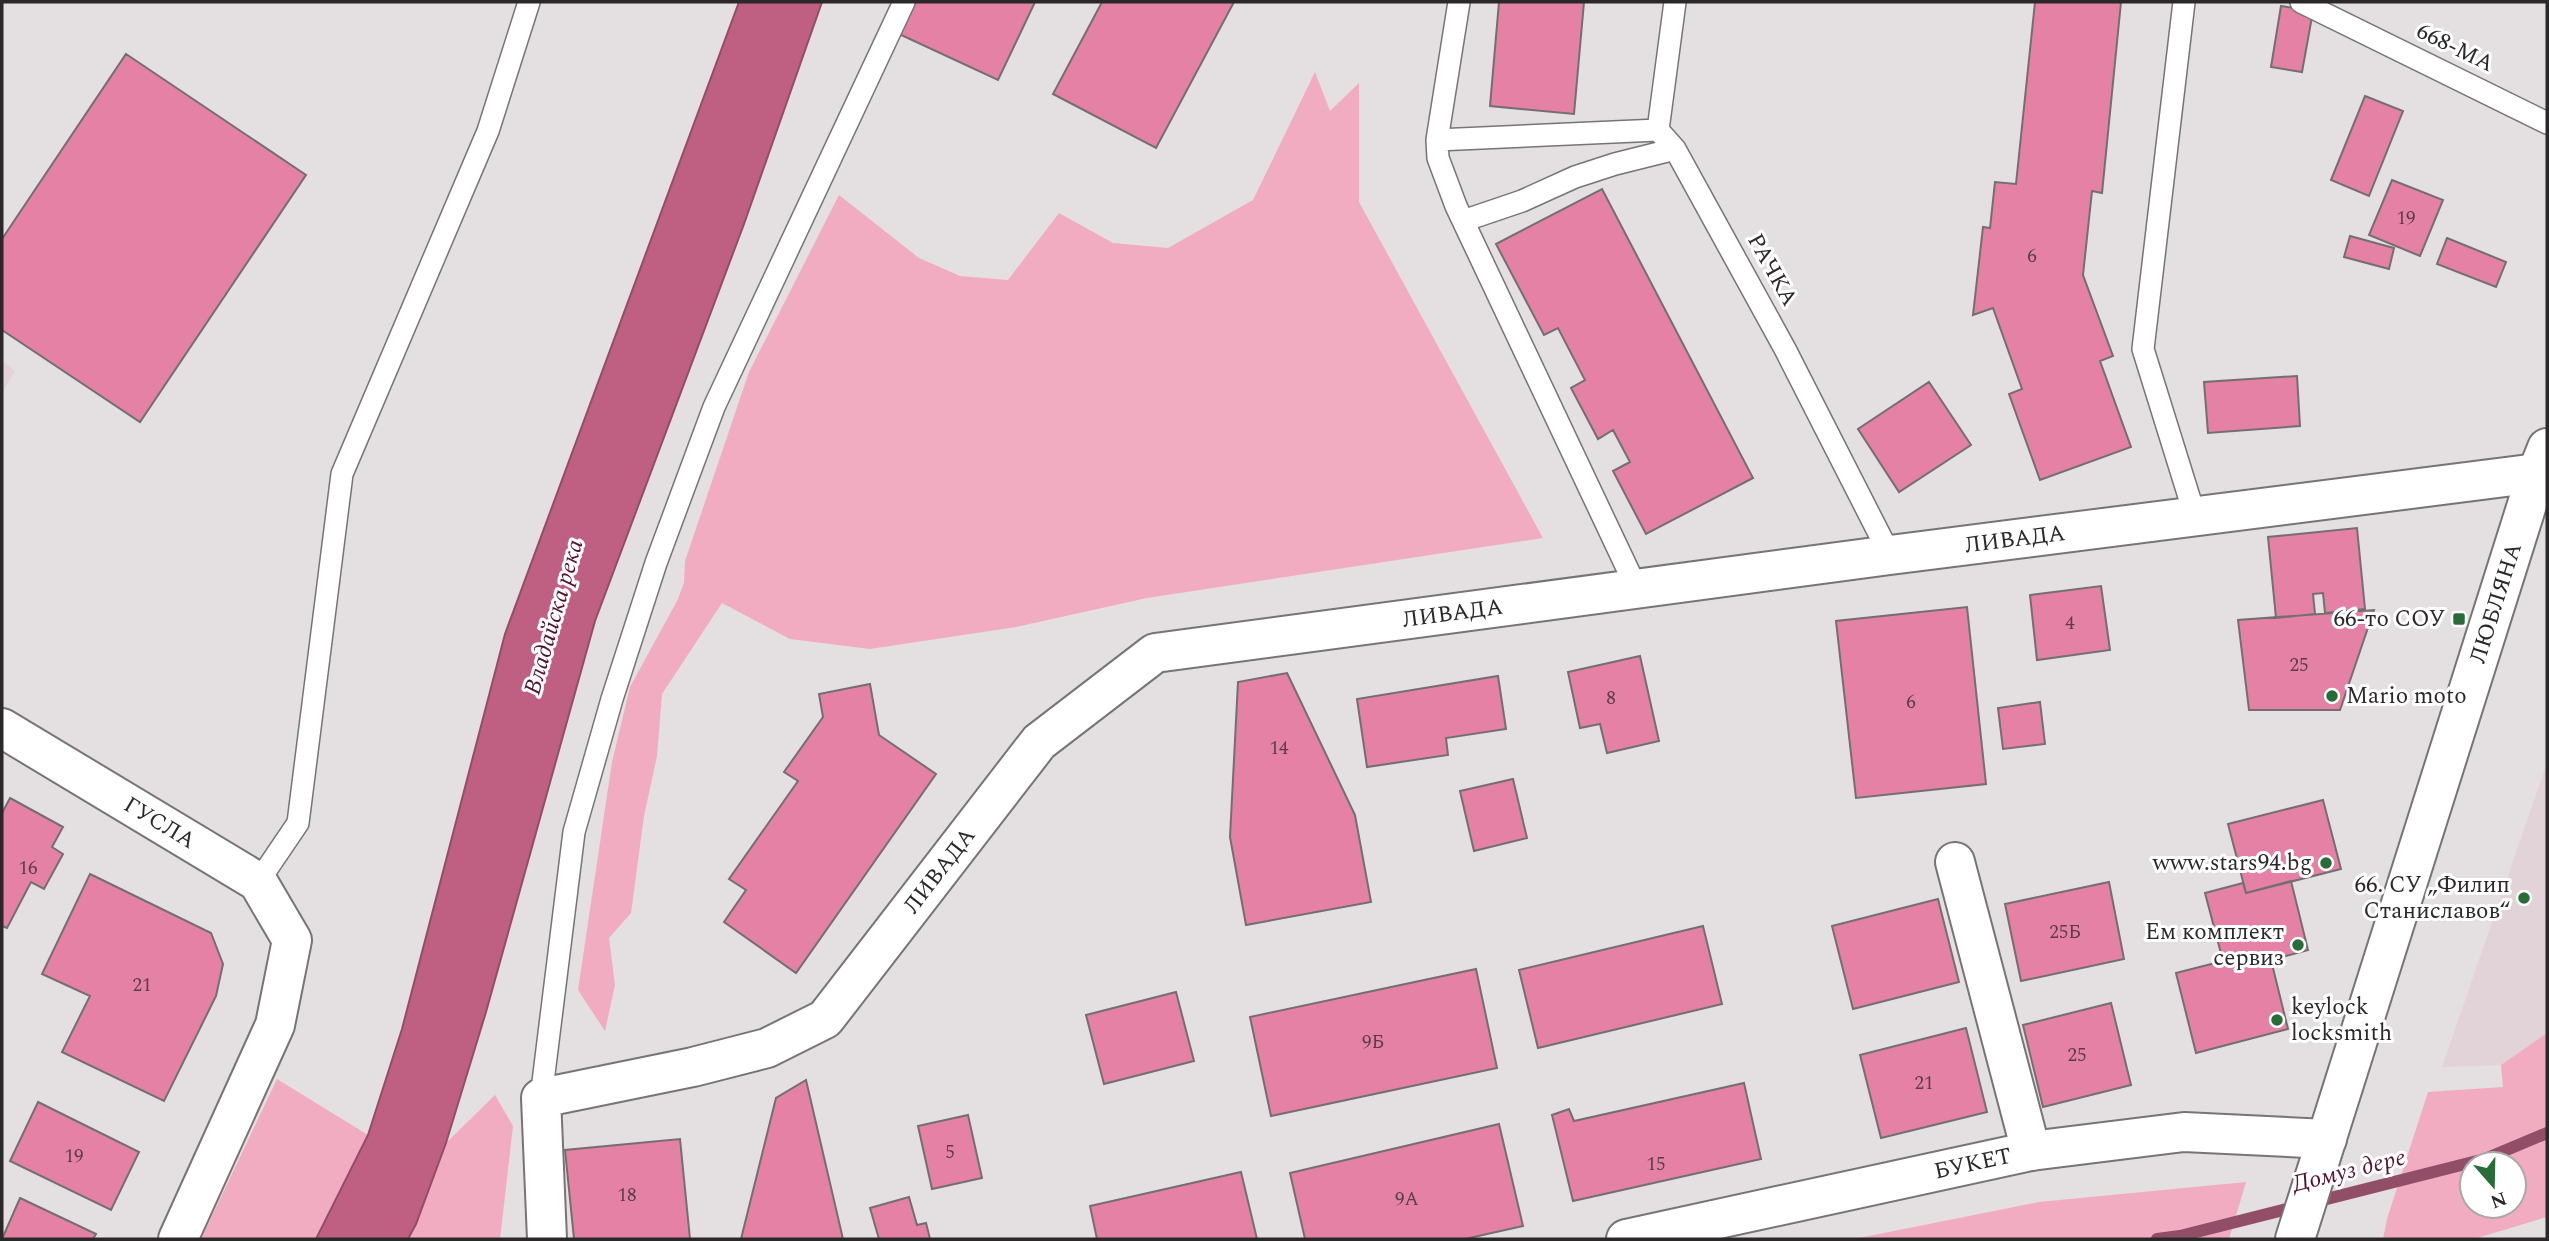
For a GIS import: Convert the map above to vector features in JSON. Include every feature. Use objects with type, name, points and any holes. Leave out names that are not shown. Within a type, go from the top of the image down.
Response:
[{"type":"street","name":"ЛИВАДА","points":[[541,1098],[693,1067],[766,1048],[825,1019],[1039,742],[1155,653],[2195,516],[2542,460]]},
{"type":"street","name":"ЛЮБЛЯНА","points":[[2296,1238],[2542,460]]},
{"type":"street","name":"ГУСЛА","points":[[2,728],[258,882],[292,940],[275,1025],[178,1239]]},
{"type":"street","points":[[1955,862],[2031,1151]]},
{"type":"street","points":[[541,1098],[547,1239]]},
{"type":"street","name":"БУКЕТ","points":[[1626,1239],[2031,1151],[2184,1132],[2323,1152]]},
{"type":"lane","points":[[258,882],[298,823],[342,474],[488,131],[529,2]]},
{"type":"lane","points":[[541,1098],[574,832],[612,699],[656,562],[714,407],[904,2]]},
{"type":"lane","points":[[1459,2],[1437,140],[1438,158],[1463,221],[1637,589]]},
{"type":"lane","points":[[1437,140],[1658,130],[1675,2]]},
{"type":"lane","points":[[2184,2],[2143,349],[2195,516]]},
{"type":"lane","name":"668-МА","points":[[2301,2],[2547,123]]},
{"type":"lane","name":"РАЧКА","points":[[1658,130],[1675,149],[1785,349],[1890,555]]},
{"type":"lane","points":[[1463,221],[1522,201],[1575,177],[1675,149]]},
{"type":"shaded area","points":[[1315,72],[1330,111],[1359,83],[1359,202],[1543,538],[1147,598],[1016,627],[870,649],[790,639],[722,603],[662,694],[657,756],[644,816],[631,913],[609,938],[615,985],[605,1031],[578,990],[612,762],[630,687],[684,583],[685,561],[749,372],[839,195],[919,258],[960,276],[1008,280],[1059,213],[1113,243],[1168,248],[1253,200]]},
{"type":"shaded area","points":[[2,361],[15,371],[2,393]]},
{"type":"shaded area","name":"66. СУ „Филип Станиславов“","points":[[2547,763],[2547,1033],[2501,1065],[2442,1067]]},
{"type":"shaded area","points":[[2547,1033],[2547,1217],[2474,1239],[2383,1239],[2428,1092],[2503,1087],[2501,1065]]},
{"type":"shaded area","points":[[277,1079],[368,1135],[316,1239],[201,1239]]},
{"type":"shaded area","points":[[495,1095],[513,1126],[500,1239],[408,1239],[446,1143]]},
{"type":"shaded area","points":[[2246,1182],[2229,1239],[1854,1239],[2039,1202]]},
{"type":"water","name":"Владайска река","points":[[739,2],[822,2],[744,224],[595,621],[486,1012],[446,1143],[408,1239],[316,1239],[368,1135],[402,1029],[505,634]]},
{"type":"building","points":[[914,2],[1035,2],[998,80],[899,34]]},
{"type":"building","points":[[1102,2],[1234,2],[1156,148],[1053,94]]},
{"type":"building","points":[[1499,2],[1584,2],[1574,114],[1490,106]]},
{"type":"building","points":[[2035,2],[2121,2],[2102,193],[2092,191],[2083,275],[2113,356],[2100,361],[2131,447],[2040,480],[2009,394],[2022,389],[1993,308],[1973,315],[1983,227],[1990,228],[1995,182],[2016,184]]},
{"type":"building","points":[[2281,6],[2313,11],[2302,72],[2271,67]]},
{"type":"building","points":[[126,54],[306,175],[140,422],[2,330],[2,239]]},
{"type":"building","points":[[2365,96],[2403,111],[2369,196],[2331,180]]},
{"type":"building","points":[[2392,180],[2443,200],[2420,256],[2369,235]]},
{"type":"building","points":[[1602,189],[1753,478],[1646,534],[1613,471],[1630,462],[1613,430],[1598,439],[1571,388],[1585,380],[1558,328],[1544,335],[1496,244]]},
{"type":"building","points":[[2350,236],[2394,248],[2389,269],[2344,257]]},
{"type":"building","points":[[2447,238],[2506,262],[2496,287],[2437,264]]},
{"type":"building","points":[[2297,376],[2300,426],[2208,433],[2204,382]]},
{"type":"building","points":[[1929,382],[1971,445],[1899,492],[1858,429]]},
{"type":"building","points":[[2357,528],[2365,609],[2325,613],[2323,593],[2313,594],[2315,614],[2276,618],[2268,537]]},
{"type":"building","points":[[2101,586],[2110,650],[2037,660],[2030,595]]},
{"type":"building","points":[[1967,607],[1986,784],[1856,798],[1836,621]]},
{"type":"building","points":[[2374,610],[2340,710],[2249,710],[2238,620]]},
{"type":"building","points":[[1640,656],[1659,741],[1607,753],[1600,724],[1580,728],[1568,672]]},
{"type":"building","points":[[1287,673],[1355,815],[1371,902],[1246,925],[1230,837],[1238,682]]},
{"type":"building","points":[[1498,676],[1506,729],[1446,738],[1448,755],[1367,767],[1357,699]]},
{"type":"building","points":[[870,684],[879,735],[936,774],[796,973],[724,922],[746,890],[729,879],[798,781],[784,772],[823,717],[819,694]]},
{"type":"building","points":[[2040,702],[2045,744],[2003,749],[1998,708]]},
{"type":"building","points":[[1513,779],[1527,838],[1474,851],[1460,791]]},
{"type":"building","points":[[10,798],[63,827],[52,847],[63,854],[44,889],[31,882],[7,928],[2,926],[2,813]]},
{"type":"building","points":[[2323,800],[2341,869],[2246,893],[2228,824]]},
{"type":"building","points":[[90,874],[211,933],[223,964],[216,996],[164,1101],[62,1052],[90,996],[42,974]]},
{"type":"building","points":[[2291,881],[2308,950],[2271,960],[2288,1029],[2196,1053],[2176,973],[2223,961],[2205,893],[2243,883],[2246,893]]},
{"type":"building","points":[[2109,882],[2124,959],[2021,981],[2005,904]]},
{"type":"building","points":[[1938,899],[1959,982],[1853,1009],[1832,926]]},
{"type":"building","points":[[1703,926],[1722,1004],[1538,1048],[1519,970]]},
{"type":"building","points":[[1476,969],[1497,1068],[1271,1116],[1250,1017]]},
{"type":"building","points":[[1176,992],[1194,1061],[1104,1084],[1086,1015]]},
{"type":"building","points":[[2111,1003],[2131,1085],[2043,1107],[2023,1025]]},
{"type":"building","points":[[1966,1028],[1987,1112],[1881,1138],[1860,1055]]},
{"type":"building","points":[[806,1080],[843,1239],[741,1239],[776,1098]]},
{"type":"building","points":[[1744,1083],[1761,1159],[1573,1201],[1552,1115],[1569,1109],[1574,1121]]},
{"type":"building","points":[[38,1102],[139,1152],[111,1210],[10,1161]]},
{"type":"building","points":[[968,1115],[982,1178],[932,1189],[918,1126]]},
{"type":"building","points":[[1499,1124],[1523,1226],[1465,1239],[1305,1239],[1290,1173]]},
{"type":"building","points":[[680,1139],[690,1239],[574,1239],[565,1150]]},
{"type":"building","points":[[1241,1172],[1257,1239],[1097,1239],[1090,1206]]},
{"type":"building","points":[[909,1197],[917,1225],[926,1223],[930,1239],[879,1239],[870,1208]]},
{"type":"building","points":[[20,1198],[96,1234],[93,1239],[2,1239]]},
{"type":"waterway","name":"Домуз дере","points":[[2157,1239],[2180,1236],[2485,1159],[2547,1133]]},
{"type":"place","name":"66-то СОУ","points":[[2459,619]]},
{"type":"place","name":"Mario moto","points":[[2332,696]]},
{"type":"place","name":"www.stars94.bg","points":[[2326,863]]},
{"type":"place","name":"66. СУ „Филип Станиславов“","points":[[2524,898]]},
{"type":"place","name":"Ем комплект сервиз","points":[[2298,945]]},
{"type":"place","name":"keylock locksmith","points":[[2277,1020]]}]
